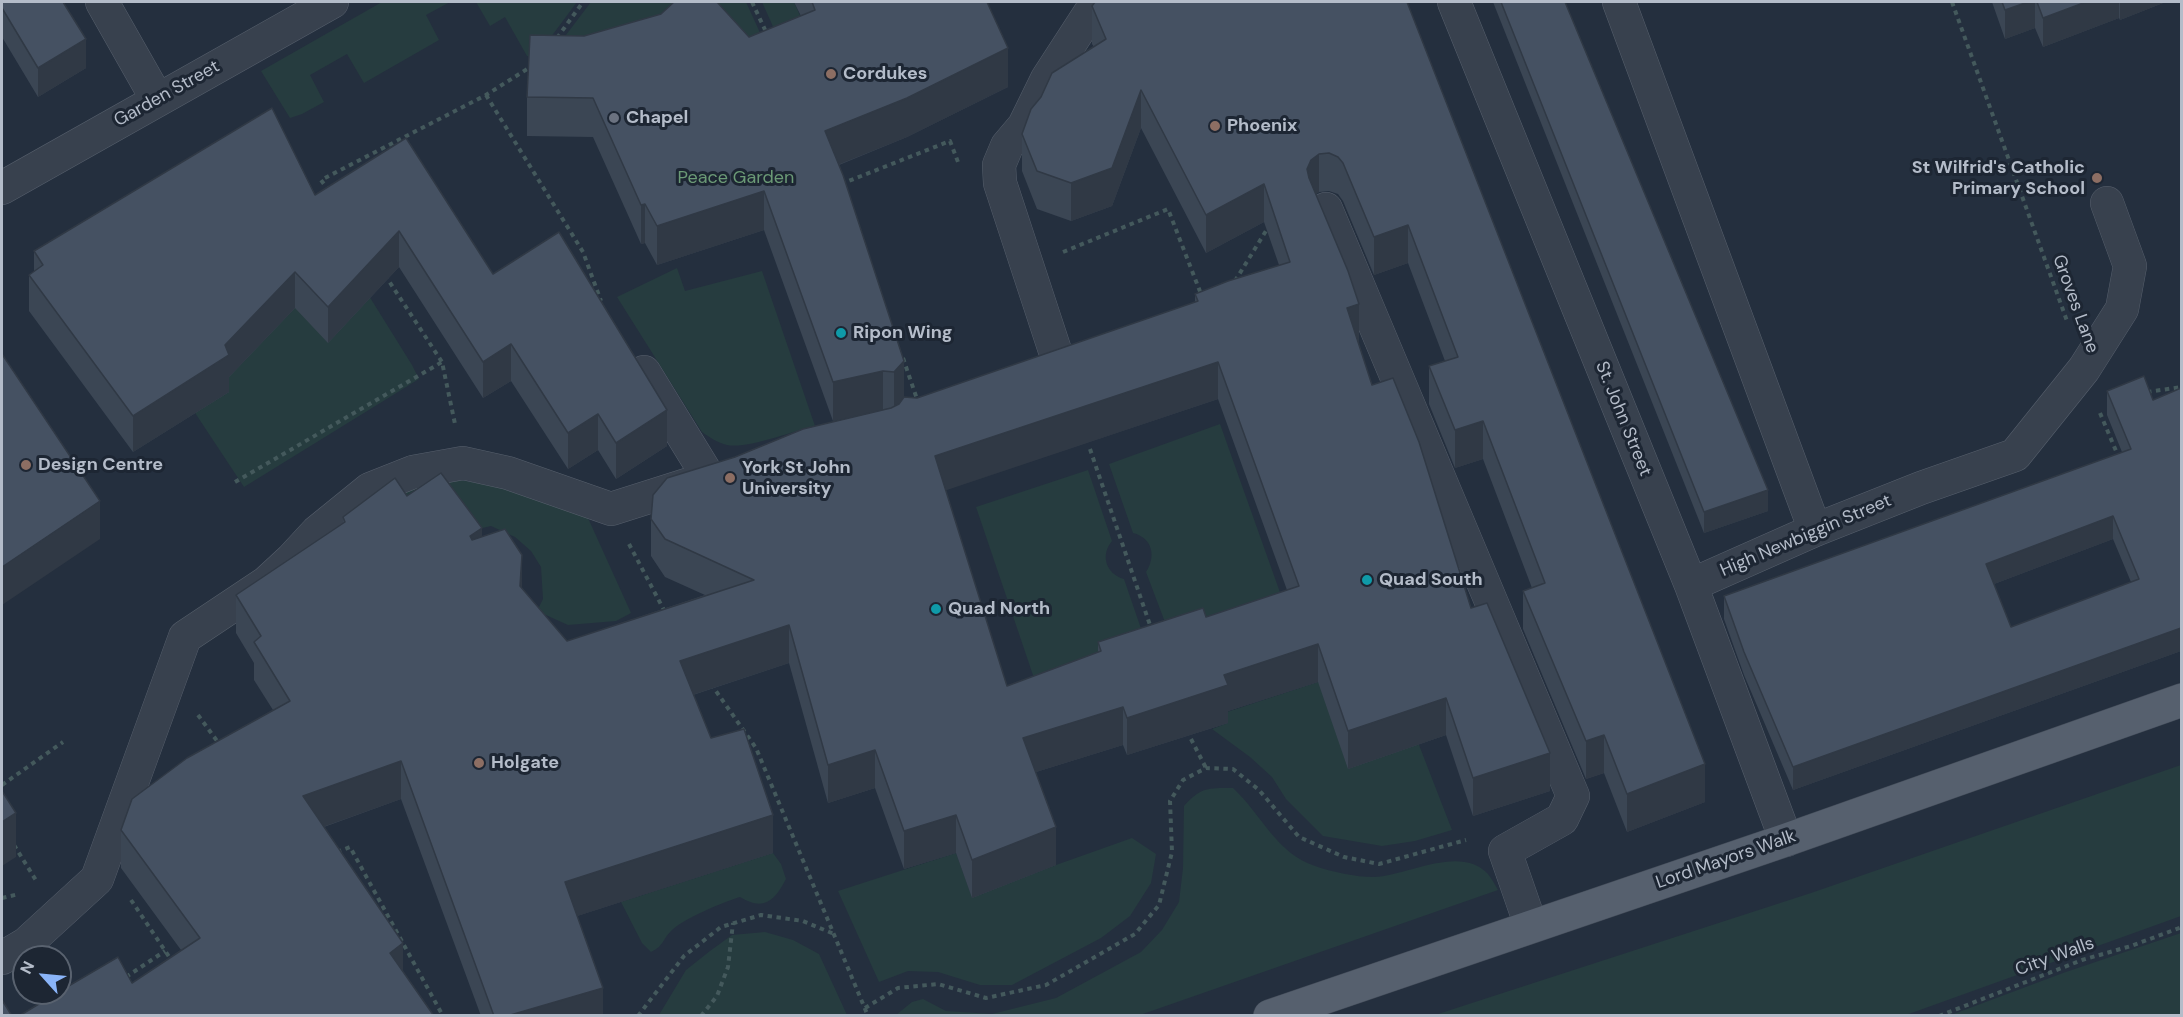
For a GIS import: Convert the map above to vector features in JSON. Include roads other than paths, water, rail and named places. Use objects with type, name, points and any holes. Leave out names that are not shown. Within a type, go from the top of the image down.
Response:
[{"type":"main road","name":"Lord Mayors Walk","points":[[1270,1016],[1786,840],[2181,700]]},
{"type":"street","points":[[102,2],[157,99]]},
{"type":"street","name":"Garden Street","points":[[2,186],[332,2]]},
{"type":"street","points":[[1091,353],[1046,371],[1027,267],[1000,183],[999,165],[1007,146],[1024,126],[1047,79],[1097,2]]},
{"type":"street","name":"St. John Street","points":[[1454,2],[1691,585],[1786,840]]},
{"type":"street","points":[[1619,2],[1815,530]]},
{"type":"street","name":"High Newbiggin Street","points":[[1691,585],[1815,530],[1921,488],[2015,455],[2084,369],[2122,309],[2130,266],[2107,203]]},
{"type":"street","points":[[1326,209],[1573,796],[1562,819],[1505,851],[1531,926]]},
{"type":"street","points":[[601,301],[709,478]]},
{"type":"street","points":[[2,958],[26,944],[97,879],[185,637],[266,583],[292,560],[317,532],[370,489],[413,472],[463,464],[508,473],[611,509],[740,467]]},
{"type":"place","name":"Cordukes","points":[[831,74]]},
{"type":"place","name":"Chapel","points":[[614,118]]},
{"type":"place","name":"Phoenix","points":[[1215,126]]},
{"type":"place","name":"St Wilfrid's Catholic Primary School","points":[[2097,178]]},
{"type":"place","name":"Ripon Wing","points":[[841,333]]},
{"type":"place","name":"Design Centre","points":[[26,465]]},
{"type":"place","name":"York St John University","points":[[730,478]]},
{"type":"place","name":"Quad South","points":[[1367,580]]},
{"type":"place","name":"Quad North","points":[[936,609]]},
{"type":"place","name":"Holgate","points":[[479,763]]},
{"type":"park label","name":"Peace Garden","points":[[736,178]]}]
